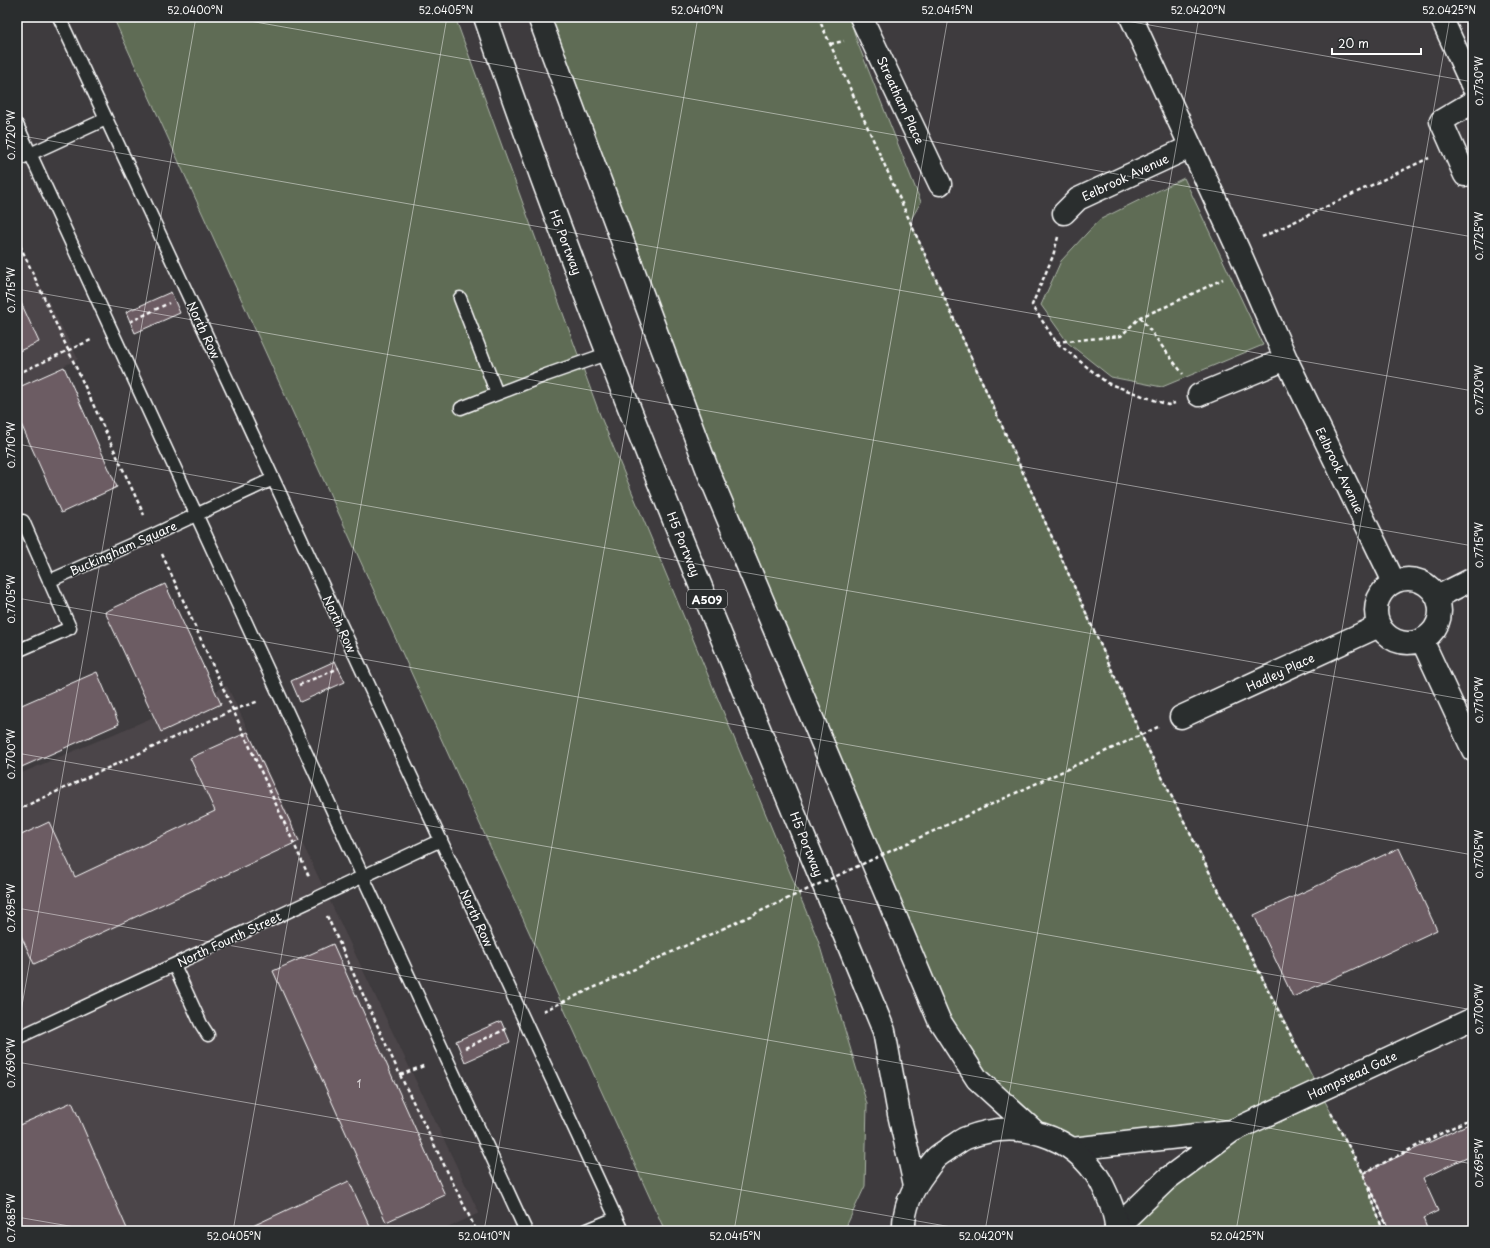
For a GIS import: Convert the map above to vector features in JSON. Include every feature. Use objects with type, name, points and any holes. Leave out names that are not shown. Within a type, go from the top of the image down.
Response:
[{"type":"main road","name":"H5 Portway","points":[[485,17],[522,127],[661,490],[884,1031],[899,1114],[915,1185]]},
{"type":"main road","points":[[539,17],[708,471],[940,1020],[977,1079],[1034,1131]]},
{"type":"main road","name":"Streatham Place","points":[[861,17],[940,184]]},
{"type":"main road","name":"Eelbrook Avenue","points":[[1131,17],[1190,147],[1249,271],[1286,359],[1394,582]]},
{"type":"main road","points":[[1441,17],[1473,87]]},
{"type":"main road","points":[[1473,102],[1441,121],[1465,175],[1473,173]]},
{"type":"main road","name":"Eelbrook Avenue","points":[[1064,213],[1078,199],[1190,147]]},
{"type":"main road","points":[[1199,395],[1286,359]]},
{"type":"main road","points":[[1404,579],[1414,579],[1431,588],[1437,597],[1440,606],[1437,626],[1422,640],[1413,643],[1403,643],[1393,640],[1385,634],[1379,626],[1376,616],[1376,606],[1379,596],[1385,587],[1394,582],[1404,579]]},
{"type":"main road","points":[[1437,597],[1473,579]]},
{"type":"main road","name":"Hadley Place","points":[[1181,717],[1379,626]]},
{"type":"main road","points":[[1422,640],[1473,750]]},
{"type":"main road","name":"Hampstead Gate","points":[[1116,1229],[1167,1179],[1232,1131],[1473,1019]]},
{"type":"main road","points":[[900,1228],[915,1185],[936,1157],[965,1138],[999,1129],[1034,1131],[1054,1138],[1072,1149],[1094,1170],[1109,1197],[1116,1229]]},
{"type":"main road","name":"Hampstead Gate","points":[[1072,1149],[1232,1131]]},
{"type":"lane","name":"North Row","points":[[59,17],[622,1231]]},
{"type":"lane","points":[[17,160],[106,119]]},
{"type":"lane","points":[[17,126],[526,1231]]},
{"type":"lane","points":[[460,298],[497,394]]},
{"type":"lane","points":[[461,408],[546,375],[609,353]]},
{"type":"lane","name":"Buckingham Square","points":[[49,581],[153,535],[273,479]]},
{"type":"lane","points":[[17,524],[23,521],[70,628],[17,651]]},
{"type":"lane","name":"North Fourth Street","points":[[17,1038],[441,840]]},
{"type":"lane","points":[[174,965],[201,1024],[208,1035]]},
{"type":"lane","points":[[585,1231],[616,1218]]},
{"type":"path","points":[[818,17],[1141,735],[1319,1090],[1363,1173],[1389,1231]]},
{"type":"path","points":[[1238,248],[1453,147]]},
{"type":"path","points":[[1064,213],[1053,256],[1032,305],[1056,342],[1106,383],[1168,405],[1199,395],[1140,317]]},
{"type":"path","points":[[17,239],[400,1075],[476,1230],[474,1231]]},
{"type":"path","points":[[1056,342],[1121,336],[1140,317],[1165,307],[1221,280],[1249,271]]},
{"type":"path","points":[[17,810],[233,710],[279,694],[357,660]]},
{"type":"path","points":[[524,1020],[1181,717]]},
{"type":"path","points":[[1363,1173],[1473,1117]]},
{"type":"path","points":[[1363,1173],[1383,1231]]},
{"type":"shaded area","points":[[17,240],[78,359],[17,388]]},
{"type":"shaded area","points":[[227,686],[479,1213],[441,1231],[17,1231],[17,775]]},
{"type":"green space","points":[[113,17],[455,17],[600,415],[818,940],[867,1104],[865,1186],[844,1231],[665,1231]]},
{"type":"green space","points":[[545,17],[850,17],[856,39],[921,202],[910,221],[1141,735],[1319,1090],[1363,1173],[1383,1231],[1116,1231],[1231,1132],[1072,1149],[977,1079],[822,741]]},
{"type":"green space","points":[[1184,178],[1263,345],[1162,387],[1111,377],[1068,343],[1041,305],[1061,261],[1099,220]]},
{"type":"building","points":[[171,292],[180,313],[135,333],[126,312]]},
{"type":"building","points":[[17,294],[39,342],[17,352]]},
{"type":"building","points":[[64,367],[117,487],[61,513],[17,415],[17,388]]},
{"type":"building","points":[[165,584],[221,704],[161,732],[105,612]]},
{"type":"building","points":[[335,661],[345,682],[300,702],[291,681]]},
{"type":"building","points":[[97,672],[119,724],[17,769],[17,707]]},
{"type":"building","points":[[248,732],[299,841],[34,964],[17,927],[17,837],[49,822],[75,877],[215,811],[190,758]]},
{"type":"building","points":[[1399,848],[1437,930],[1293,997],[1254,915]]},
{"type":"building","points":[[333,944],[445,1195],[386,1222],[273,971]]},
{"type":"building","points":[[501,1021],[510,1042],[465,1062],[456,1041]]},
{"type":"building","points":[[72,1102],[128,1231],[17,1231],[17,1126]]},
{"type":"building","points":[[1473,1122],[1473,1154],[1423,1178],[1438,1211],[1423,1218],[1428,1231],[1390,1231],[1363,1173]]},
{"type":"building","points":[[349,1181],[372,1231],[242,1231]]}]
